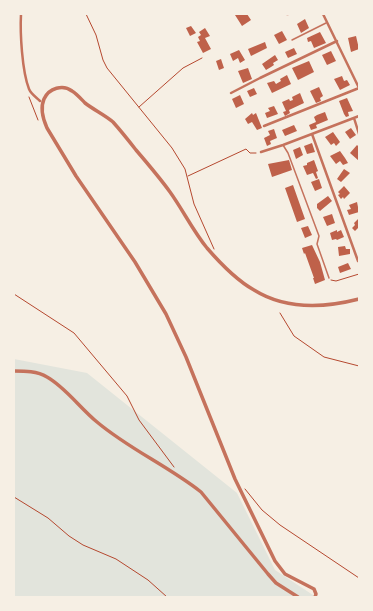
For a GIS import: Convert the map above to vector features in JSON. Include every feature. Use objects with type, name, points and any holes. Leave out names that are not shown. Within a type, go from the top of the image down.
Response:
[{"type":"street","points":[[21,14],[20,30],[22,53],[30,90],[40,101]]},
{"type":"street","points":[[264,126],[359,89],[323,14]]},
{"type":"street","points":[[231,93],[337,41]]},
{"type":"street","points":[[315,597],[314,589],[285,574],[275,561],[234,479],[186,357],[166,314],[135,262],[76,176],[51,135],[44,121],[42,108],[44,99],[49,92],[57,88],[65,87],[72,91],[84,103],[110,120],[161,180],[196,233],[214,255],[244,284],[259,293],[279,301],[300,305],[316,306],[359,299]]},
{"type":"street","points":[[261,152],[359,116]]},
{"type":"street","points":[[354,118],[359,134]]},
{"type":"street","points":[[312,134],[358,261]]},
{"type":"street","points":[[14,371],[38,373],[52,379],[105,428],[187,481],[201,492],[276,583],[298,597]]},
{"type":"lane","points":[[292,40],[328,22]]},
{"type":"lane","points":[[283,145],[288,153],[319,236],[317,244],[329,278]]},
{"type":"path","points":[[86,14],[96,35],[103,60],[107,68],[178,155],[185,169],[194,204],[214,248],[214,255]]},
{"type":"path","points":[[139,107],[183,68],[202,58]]},
{"type":"path","points":[[30,90],[29,99],[37,117],[39,120],[44,121]]},
{"type":"path","points":[[187,176],[191,176],[246,149],[250,153],[261,152]]},
{"type":"path","points":[[329,278],[333,282],[359,274]]},
{"type":"path","points":[[14,294],[74,333],[127,396],[139,420],[174,467]]},
{"type":"path","points":[[280,313],[294,336],[324,358],[359,366]]},
{"type":"path","points":[[245,488],[262,510],[280,525],[359,578]]},
{"type":"path","points":[[14,497],[48,518],[69,536],[83,545],[116,559],[129,567],[148,580],[167,597]]},
{"type":"shaded area","points":[[14,359],[87,373],[237,493],[275,570],[316,597],[14,597]]},
{"type":"building","points":[[247,14],[251,20],[242,26],[235,15]]},
{"type":"building","points":[[305,19],[309,28],[301,33],[297,24]]},
{"type":"building","points":[[191,26],[196,33],[190,36],[186,28]]},
{"type":"building","points":[[205,28],[210,36],[205,38],[211,49],[203,53],[197,42],[200,41],[198,37],[201,35],[199,32]]},
{"type":"building","points":[[282,31],[287,40],[279,44],[274,35]]},
{"type":"building","points":[[320,32],[326,43],[314,48],[311,41],[308,42],[307,38]]},
{"type":"building","points":[[356,36],[359,49],[351,52],[348,38]]},
{"type":"building","points":[[265,42],[267,48],[251,56],[248,49]]},
{"type":"building","points":[[294,48],[297,54],[288,58],[285,52]]},
{"type":"building","points":[[239,50],[245,60],[240,63],[238,58],[233,61],[230,54]]},
{"type":"building","points":[[331,51],[336,61],[327,65],[322,55]]},
{"type":"building","points":[[275,55],[278,60],[273,63],[274,65],[266,70],[262,64]]},
{"type":"building","points":[[221,59],[224,68],[219,70],[216,61]]},
{"type":"building","points":[[309,61],[314,72],[298,80],[292,68]]},
{"type":"building","points":[[248,68],[252,79],[243,83],[238,71]]},
{"type":"building","points":[[287,75],[291,84],[272,93],[267,83],[274,81],[276,84],[281,81],[280,79]]},
{"type":"building","points":[[342,76],[344,81],[347,80],[350,85],[340,90],[334,79]]},
{"type":"building","points":[[319,87],[323,96],[320,98],[321,101],[316,103],[310,91]]},
{"type":"building","points":[[254,88],[257,94],[250,97],[247,91]]},
{"type":"building","points":[[300,93],[304,103],[289,110],[290,113],[285,116],[283,112],[286,111],[282,102],[289,99],[290,101],[293,100],[292,97]]},
{"type":"building","points":[[240,95],[244,104],[236,108],[232,99]]},
{"type":"building","points":[[347,98],[353,111],[348,112],[349,116],[346,117],[339,101]]},
{"type":"building","points":[[274,106],[278,114],[267,118],[265,113],[270,111],[268,108]]},
{"type":"building","points":[[325,112],[328,120],[316,125],[317,128],[311,130],[309,125],[316,122],[314,117]]},
{"type":"building","points":[[252,113],[253,115],[256,113],[262,128],[257,130],[252,122],[248,124],[245,119]]},
{"type":"building","points":[[294,125],[297,131],[285,136],[282,130]]},
{"type":"building","points":[[351,128],[356,135],[350,139],[345,132]]},
{"type":"building","points":[[274,129],[277,138],[270,141],[271,144],[267,146],[264,138],[270,135],[268,131]]},
{"type":"building","points":[[333,132],[340,142],[336,146],[334,143],[331,145],[325,137]]},
{"type":"building","points":[[312,143],[315,152],[307,154],[304,146]]},
{"type":"building","points":[[357,145],[359,147],[359,161],[350,153]]},
{"type":"building","points":[[300,147],[303,155],[296,159],[293,150]]},
{"type":"building","points":[[340,151],[348,163],[343,165],[340,161],[336,164],[330,156]]},
{"type":"building","points":[[289,160],[292,170],[272,177],[268,164]]},
{"type":"building","points":[[314,160],[318,171],[316,172],[318,178],[316,179],[313,173],[307,175],[303,166]]},
{"type":"building","points":[[344,169],[350,173],[341,182],[337,179]]},
{"type":"building","points":[[319,179],[322,188],[315,191],[311,182]]},
{"type":"building","points":[[293,185],[305,219],[297,222],[285,188]]},
{"type":"building","points":[[344,186],[350,193],[344,199],[343,197],[341,199],[338,192]]},
{"type":"building","points":[[328,196],[332,201],[320,211],[317,208],[317,204]]},
{"type":"building","points":[[357,202],[359,212],[349,215],[347,210],[351,209],[349,205]]},
{"type":"building","points":[[332,214],[335,223],[327,226],[323,217]]},
{"type":"building","points":[[359,218],[359,227],[355,231],[352,228],[355,225],[354,223]]},
{"type":"building","points":[[308,226],[312,235],[305,238],[301,228]]},
{"type":"building","points":[[337,230],[337,232],[341,230],[344,237],[337,240],[332,240],[330,233]]},
{"type":"building","points":[[312,245],[320,262],[325,280],[315,284],[302,248]]},
{"type":"building","points":[[345,246],[346,249],[350,249],[350,254],[339,256],[338,247]]},
{"type":"building","points":[[348,263],[351,269],[340,273],[338,267]]}]
